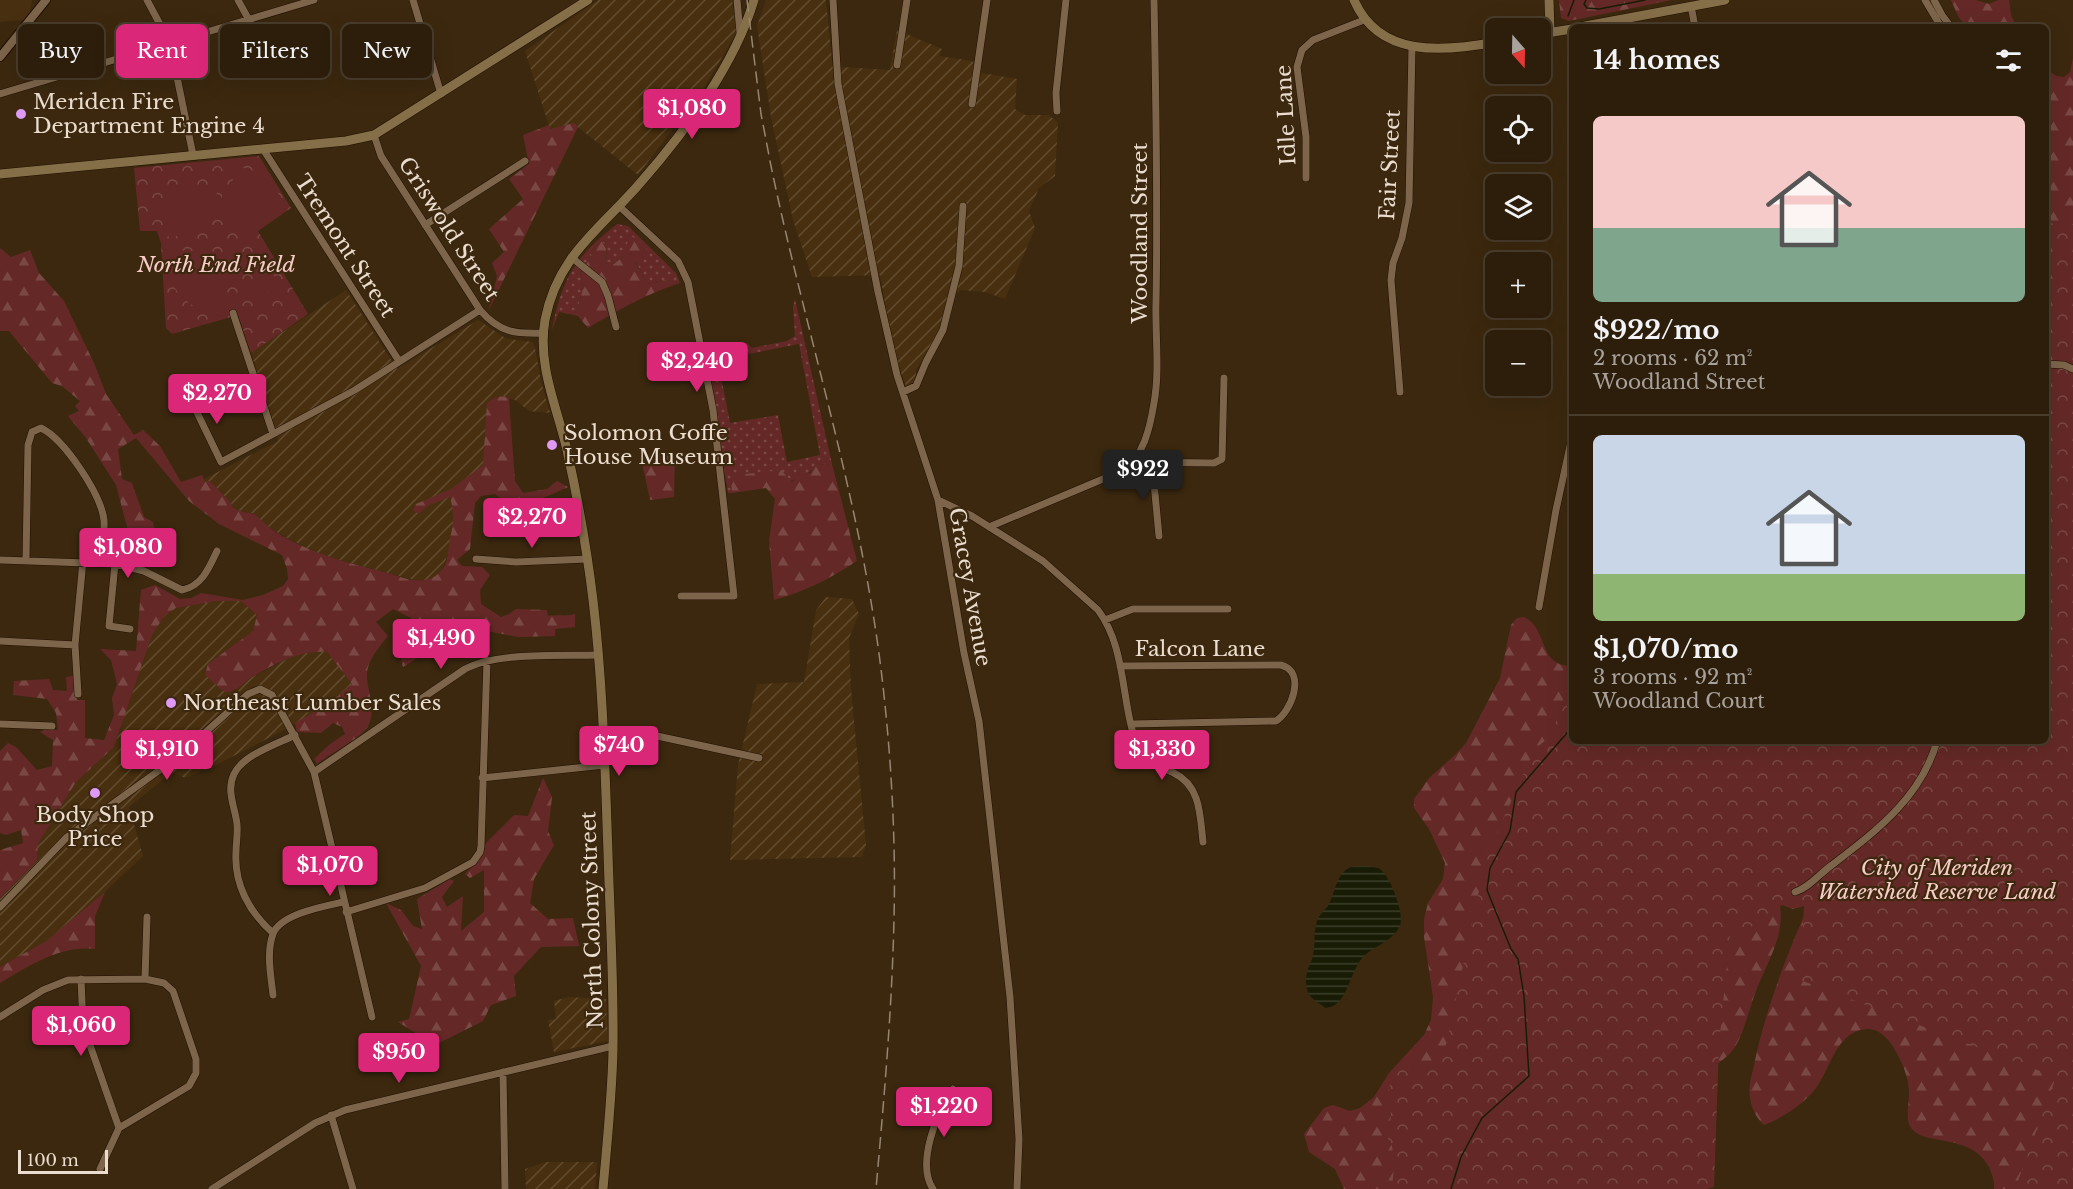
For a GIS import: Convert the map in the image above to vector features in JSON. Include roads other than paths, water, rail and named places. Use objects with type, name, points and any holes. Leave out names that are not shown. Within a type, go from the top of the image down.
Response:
[{"type":"main road","points":[[0,174],[346,141],[374,135],[588,0]]},
{"type":"main road","name":"North Colony Street","points":[[603,1189],[613,1046],[604,742],[588,559],[568,454],[547,378],[544,333],[553,293],[571,257],[588,236],[652,170],[679,134],[719,76],[741,35],[754,0]]},
{"type":"main road","points":[[1354,0],[1364,20],[1378,34],[1387,39],[1412,46],[1457,48],[1485,44]]},
{"type":"main road","points":[[1547,18],[1549,0]]},
{"type":"main road","points":[[1596,24],[1725,0]]},
{"type":"main road","points":[[1551,32],[1569,29]]},
{"type":"street","points":[[0,57],[46,0]]},
{"type":"street","points":[[147,0],[160,24]]},
{"type":"street","points":[[238,0],[249,20]]},
{"type":"street","points":[[208,32],[314,0]]},
{"type":"street","points":[[413,0],[441,94]]},
{"type":"street","points":[[737,0],[741,35]]},
{"type":"street","name":"Gracey Avenue","points":[[833,0],[838,84],[878,292],[892,357],[938,500],[982,742],[1010,997],[1018,1138],[1017,1189]]},
{"type":"street","points":[[897,64],[907,0]]},
{"type":"street","points":[[972,104],[987,0]]},
{"type":"street","points":[[1057,111],[1056,93],[1066,0]]},
{"type":"street","name":"Woodland Street","points":[[1134,462],[1142,446],[1151,415],[1157,372],[1158,204],[1154,0]]},
{"type":"street","points":[[1925,0],[1939,24]]},
{"type":"street","points":[[1934,0],[1949,24]]},
{"type":"street","points":[[1691,6],[1694,24]]},
{"type":"street","name":"Idle Lane","points":[[1306,178],[1306,137],[1298,76],[1298,58],[1306,44],[1364,20]]},
{"type":"street","name":"Fair Street","points":[[1400,392],[1391,280],[1408,203],[1412,46]]},
{"type":"street","points":[[0,94],[116,59]]},
{"type":"street","points":[[177,78],[193,155]]},
{"type":"street","name":"Griswold Street","points":[[374,135],[381,156],[480,310],[504,330],[544,333]]},
{"type":"street","name":"Tremont Street","points":[[263,149],[399,361]]},
{"type":"street","points":[[425,225],[525,161]]},
{"type":"street","points":[[619,206],[682,268],[688,282],[713,410],[734,596],[681,596]]},
{"type":"street","points":[[903,392],[916,386],[944,330],[960,266],[963,206]]},
{"type":"street","points":[[571,257],[602,282],[616,327]]},
{"type":"street","points":[[191,400],[221,462],[355,390],[480,310]]},
{"type":"street","points":[[233,313],[273,434]]},
{"type":"street","points":[[2049,364],[2064,365],[2073,369]]},
{"type":"street","points":[[989,527],[1122,471],[1134,462],[1214,463],[1222,459],[1224,378]]},
{"type":"street","points":[[26,560],[28,445],[32,432],[41,429],[59,444],[77,465],[99,504],[104,522],[100,562]]},
{"type":"street","points":[[1539,607],[1569,450]]},
{"type":"street","points":[[1152,462],[1159,537]]},
{"type":"street","points":[[938,500],[989,527],[1050,567],[1098,610],[1113,637],[1136,743],[1144,756],[1184,778],[1193,789],[1199,805],[1203,842]]},
{"type":"street","points":[[0,560],[83,561],[115,564],[144,571],[182,590],[196,584],[204,576],[217,551]]},
{"type":"street","points":[[476,560],[516,562],[588,559]]},
{"type":"street","points":[[78,694],[75,645],[83,561]]},
{"type":"street","points":[[115,564],[109,626],[130,629]]},
{"type":"street","points":[[1105,620],[1132,609],[1228,609]]},
{"type":"street","points":[[0,641],[75,645]]},
{"type":"street","points":[[314,772],[465,669],[487,660],[598,655]]},
{"type":"street","points":[[346,912],[425,888],[473,862],[480,852],[487,660]]},
{"type":"street","name":"Falcon Lane","points":[[1120,666],[1281,665],[1292,670],[1296,680],[1285,713],[1276,721],[1132,724]]},
{"type":"street","points":[[0,907],[67,837],[179,756],[254,690],[260,689],[272,695],[314,772],[372,1017]]},
{"type":"street","points":[[0,724],[52,726]]},
{"type":"street","points":[[273,933],[249,906],[239,885],[236,860],[237,822],[230,793],[234,774],[245,760],[295,735]]},
{"type":"street","points":[[604,742],[634,736],[657,736],[759,758]]},
{"type":"street","points":[[1795,892],[1807,887],[1831,865],[1859,845],[1902,805],[1922,778],[1936,744]]},
{"type":"street","points":[[482,778],[605,765]]},
{"type":"street","points":[[273,995],[269,956],[273,933],[290,918],[310,909],[343,902]]},
{"type":"street","points":[[145,979],[147,917]]},
{"type":"street","points":[[81,979],[83,1025],[118,1128]]},
{"type":"street","points":[[0,1017],[55,983],[81,979],[145,979],[164,983],[173,991],[196,1059],[196,1073],[189,1086],[118,1128],[100,1169]]},
{"type":"street","points":[[212,1189],[331,1115],[613,1046]]},
{"type":"street","points":[[503,1072],[505,1189]]},
{"type":"street","points":[[933,1189],[927,1168],[930,1143],[938,1115],[953,1089]]},
{"type":"street","points":[[331,1115],[352,1189]]},
{"type":"waterway","points":[[1568,16],[1574,0]]},
{"type":"waterway","points":[[1586,0],[1584,4],[1587,8],[1599,9],[1645,0]]},
{"type":"waterway","points":[[1451,1189],[1461,1157],[1482,1118],[1529,1076],[1524,996],[1518,959],[1511,949],[1487,890],[1490,868],[1510,831],[1516,792],[1569,730]]},
{"type":"railway","points":[[747,0],[761,114],[771,166],[860,542],[872,605],[885,700],[893,825],[894,919],[890,1020],[876,1189]]},
{"type":"place","name":"Meriden Fire Department Engine 4","points":[[21,114]]},
{"type":"place","name":"Solomon Goffe House Museum","points":[[552,445]]},
{"type":"place","name":"Northeast Lumber Sales","points":[[171,703]]},
{"type":"place","name":"Body Shop Price","points":[[95,793]]},
{"type":"park label","name":"North End Field","points":[[216,265]]},
{"type":"park label","name":"City of Meriden Watershed Reserve Land","points":[[1937,880]]}]
